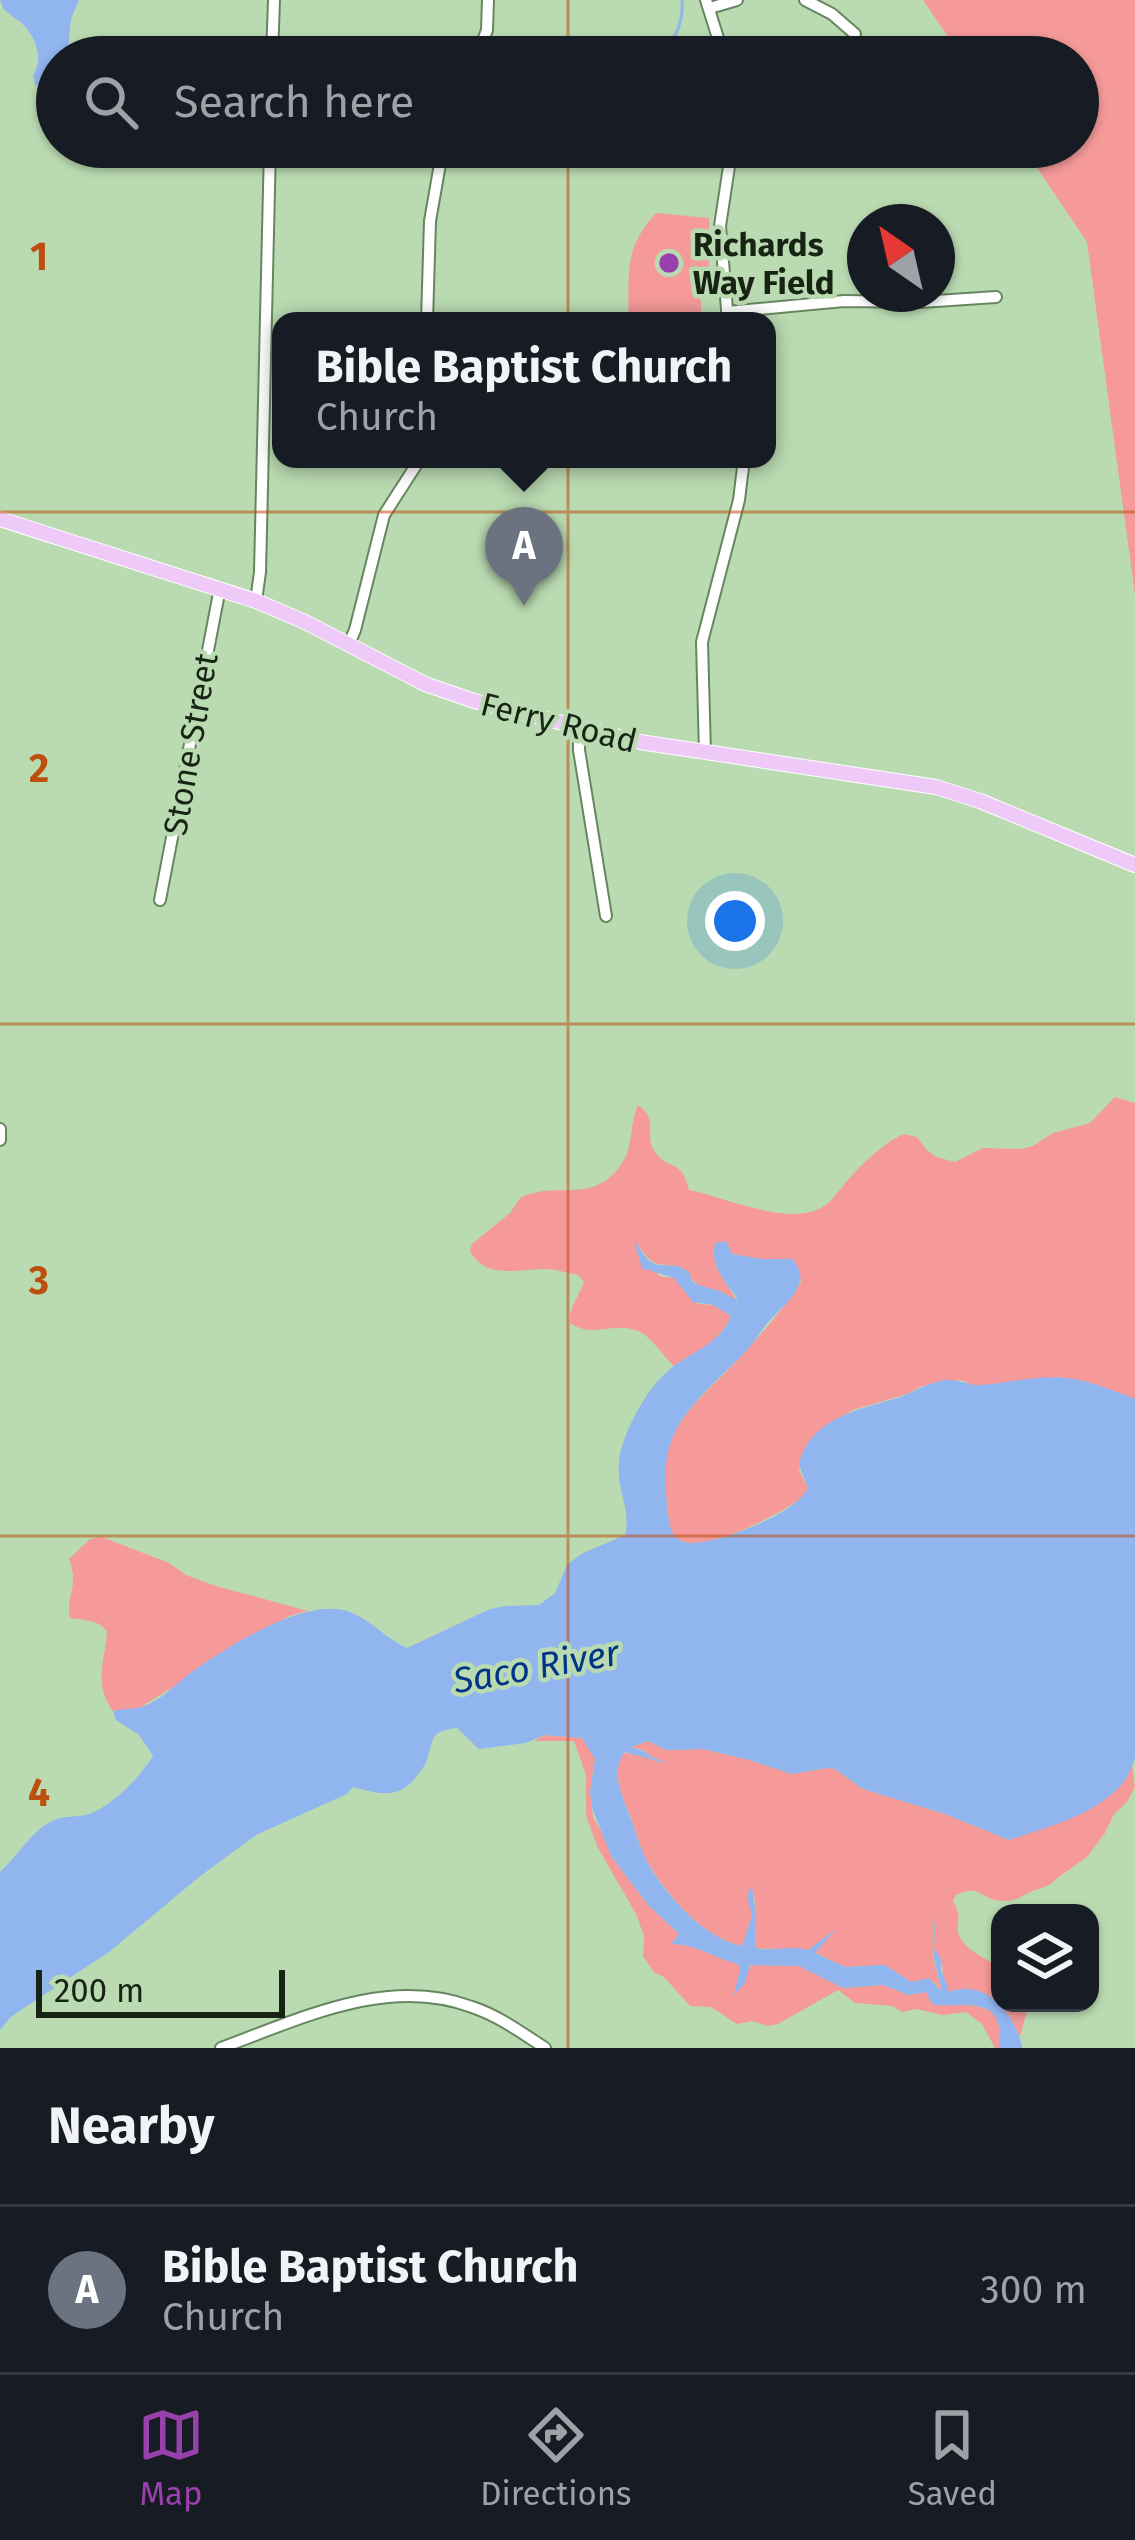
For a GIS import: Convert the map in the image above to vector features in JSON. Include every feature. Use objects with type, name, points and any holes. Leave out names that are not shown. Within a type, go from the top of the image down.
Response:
[{"type":"main road","name":"Ferry Road","points":[[0,519],[256,601],[437,689],[482,704],[700,753],[945,789],[1135,865]]},
{"type":"street","points":[[273,36],[274,0]]},
{"type":"street","points":[[486,36],[488,0]]},
{"type":"street","points":[[718,36],[708,4],[737,0]]},
{"type":"street","points":[[805,0],[832,14],[855,34]]},
{"type":"street","points":[[256,601],[270,168]]},
{"type":"street","points":[[427,312],[430,221],[439,168]]},
{"type":"street","points":[[728,312],[720,226],[729,168]]},
{"type":"street","points":[[759,312],[844,301],[996,297]]},
{"type":"street","points":[[349,644],[382,518],[414,468]]},
{"type":"street","points":[[700,753],[702,642],[740,500],[743,468]]},
{"type":"street","name":"Stone Street","points":[[160,900],[220,588]]},
{"type":"street","points":[[579,728],[606,916]]},
{"type":"street","points":[[0,1129],[0,1140]]},
{"type":"street","points":[[221,2048],[339,2006],[402,1995],[442,1997],[476,2008],[545,2048]]},
{"type":"shaded area","points":[[923,0],[1135,0],[1135,595],[1087,242],[1037,168],[1099,168],[1099,36],[948,36]]},
{"type":"shaded area","name":"Richards Way Field","points":[[656,213],[709,218],[709,272],[699,277],[701,312],[628,312],[633,251]]},
{"type":"shaded area","points":[[1115,1097],[1135,1103],[1135,1399],[1061,1377],[922,1386],[831,1422],[812,1440],[799,1470],[808,1488],[805,1496],[764,1520],[713,1540],[685,1542],[671,1531],[665,1482],[668,1451],[686,1414],[758,1337],[801,1282],[793,1259],[732,1254],[716,1267],[737,1301],[698,1285],[679,1266],[653,1262],[635,1242],[659,1276],[674,1278],[698,1304],[713,1305],[731,1316],[708,1346],[674,1366],[638,1331],[587,1330],[570,1323],[584,1282],[578,1275],[549,1269],[495,1270],[470,1251],[520,1198],[588,1188],[613,1175],[627,1154],[638,1105],[650,1122],[655,1152],[682,1173],[689,1190],[784,1214],[820,1209],[873,1154],[903,1134],[917,1137],[936,1157],[955,1162],[983,1148],[1033,1146],[1053,1133],[1090,1123]]},
{"type":"shaded area","points":[[102,1537],[216,1586],[308,1611],[289,1616],[139,1708],[113,1711],[102,1682],[107,1632],[96,1623],[70,1618],[69,1610],[73,1577],[69,1559],[90,1539]]},
{"type":"shaded area","points":[[544,1735],[582,1738],[595,1758],[590,1792],[593,1817],[611,1856],[649,1906],[679,1934],[672,1944],[738,1964],[736,1993],[751,1965],[799,1966],[843,1988],[883,1985],[909,1995],[926,1992],[945,2002],[989,2010],[1000,2028],[999,2048],[982,2024],[966,2012],[902,2012],[892,2006],[855,2003],[838,1990],[768,2026],[752,2021],[737,2024],[711,2007],[690,2006],[643,1956],[644,1936],[636,1914],[598,1848],[586,1816],[586,1775],[574,1741],[534,1741]]},
{"type":"shaded area","points":[[648,1741],[666,1750],[703,1749],[791,1774],[835,1769],[863,1789],[1009,1840],[1096,1804],[1123,1780],[1132,1764],[1135,1787],[1087,1857],[1050,1884],[1010,1901],[976,1891],[956,1895],[958,1932],[975,1953],[991,1961],[991,2006],[959,1989],[946,1993],[942,1962],[934,1948],[935,1924],[933,1948],[940,1990],[934,1982],[911,1982],[885,1965],[845,1967],[814,1952],[828,1936],[810,1949],[755,1948],[754,1894],[748,1897],[752,1916],[742,1946],[702,1926],[659,1880],[641,1849],[618,1777],[622,1753],[666,1763],[631,1747]]},
{"type":"shaded area","points":[[1003,2012],[1027,2012],[1020,2037]]},
{"type":"water","points":[[0,0],[79,0],[69,36],[36,36],[36,46],[25,26]]},
{"type":"water","name":"Saco River","points":[[634,1241],[649,1261],[679,1266],[698,1285],[736,1300],[716,1265],[715,1243],[726,1241],[732,1254],[793,1259],[800,1274],[790,1299],[675,1432],[666,1462],[666,1493],[670,1526],[682,1541],[723,1537],[789,1507],[808,1488],[800,1459],[820,1430],[846,1415],[934,1382],[982,1385],[1065,1378],[1135,1399],[1135,1759],[1111,1795],[1069,1819],[1009,1840],[863,1789],[835,1769],[791,1774],[703,1749],[666,1750],[648,1741],[631,1747],[668,1764],[625,1752],[618,1767],[620,1790],[647,1861],[667,1891],[702,1926],[742,1946],[752,1916],[747,1897],[752,1885],[755,1948],[808,1950],[836,1929],[815,1953],[845,1967],[885,1965],[911,1982],[929,1978],[940,1990],[933,1946],[935,1919],[934,1948],[942,1961],[947,1992],[966,1989],[988,1995],[991,2012],[1005,2012],[1011,2019],[1022,2048],[999,2048],[996,2018],[982,2007],[932,2004],[926,1992],[909,1995],[883,1985],[843,1988],[799,1966],[750,1965],[745,1983],[734,1995],[738,1964],[671,1944],[679,1934],[649,1906],[611,1856],[592,1808],[595,1759],[582,1738],[544,1735],[526,1743],[479,1749],[457,1728],[437,1734],[426,1764],[402,1789],[380,1793],[353,1787],[347,1794],[256,1835],[109,1952],[11,2017],[0,2030],[0,1872],[46,1824],[101,1808],[126,1789],[153,1756],[139,1735],[116,1720],[113,1711],[149,1704],[228,1648],[307,1612],[352,1613],[407,1648],[490,1609],[539,1605],[555,1593],[567,1565],[625,1535],[619,1457],[631,1424],[661,1378],[712,1341],[731,1316],[713,1305],[693,1302],[674,1278],[642,1268]]},
{"type":"waterway","points":[[674,36],[682,0]]},
{"type":"place","name":"Richards Way Field","points":[[669,263]]},
{"type":"place","name":"Bible Baptist Church","points":[[524,606]]}]
